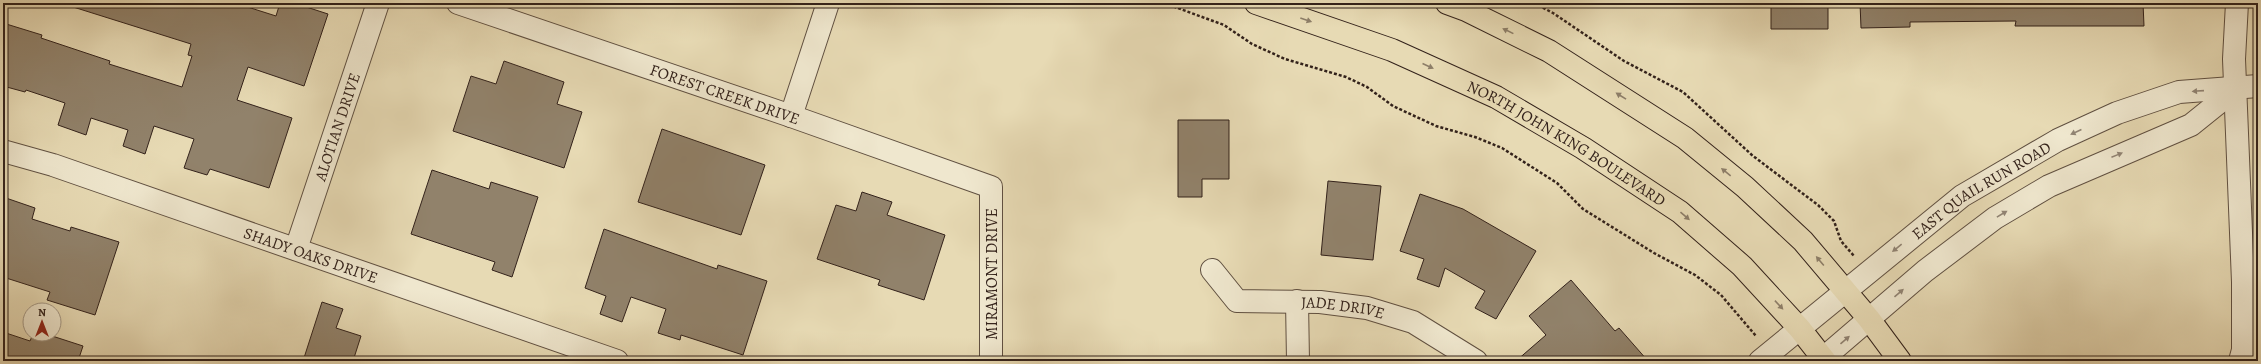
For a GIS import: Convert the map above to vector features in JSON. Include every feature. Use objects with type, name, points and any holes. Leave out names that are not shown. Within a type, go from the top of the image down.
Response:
[{"type":"main road","name":"NORTH JOHN KING BOULEVARD","points":[[1256,3],[1392,50],[1496,97],[1583,148],[1680,212],[1742,266],[1800,329],[1823,360]]},
{"type":"main road","points":[[1448,3],[1466,10],[1549,51],[1685,138],[1745,187],[1803,241],[1869,319],[1900,361]]},
{"type":"street","name":"ALOTIAN DRIVE","points":[[296,250],[378,3]]},
{"type":"street","name":"FOREST CREEK DRIVE","points":[[458,3],[791,116],[991,187]]},
{"type":"street","points":[[791,116],[828,3]]},
{"type":"street","points":[[2237,3],[2234,59],[2247,87],[2244,282],[2247,354]]},
{"type":"street","name":"EAST QUAIL RUN ROAD","points":[[1760,351],[1800,329],[1962,196],[2058,140],[2116,113],[2179,92],[2247,87]]},
{"type":"street","name":"EAST QUAIL RUN ROAD","points":[[1823,360],[1925,271],[1995,218],[2048,186],[2190,125],[2247,87]]},
{"type":"street","name":"SHADY OAKS DRIVE","points":[[3,151],[53,165],[618,361]]},
{"type":"street","name":"MIRAMONT DRIVE","points":[[991,187],[991,361]]},
{"type":"street","name":"JADE DRIVE","points":[[1212,270],[1237,301],[1320,302],[1367,308],[1412,322],[1476,361]]},
{"type":"street","points":[[1297,301],[1298,361]]},
{"type":"path","points":[[1164,3],[1224,25],[1252,44],[1285,59],[1346,77],[1366,87],[1393,106],[1436,126],[1475,137],[1502,148],[1557,183],[1583,209],[1654,253],[1695,275],[1721,295],[1760,351]]},
{"type":"path","points":[[1534,3],[1553,13],[1624,61],[1683,92],[1753,156],[1818,205],[1834,221],[1841,241],[1855,256]]},
{"type":"building","points":[[71,3],[235,3],[276,16],[280,3],[294,3],[328,14],[304,86],[248,67],[237,100],[292,118],[269,188],[210,169],[207,175],[184,168],[194,139],[154,126],[145,154],[123,146],[128,130],[91,118],[86,135],[58,125],[65,103],[26,90],[25,92],[3,86],[3,23],[42,35],[41,38],[110,61],[109,64],[182,87],[192,56],[188,55],[191,44],[70,6]]},
{"type":"building","points":[[1771,3],[1828,3],[1828,29],[1771,29]]},
{"type":"building","points":[[1860,3],[2143,3],[2144,26],[2015,26],[2016,21],[1910,22],[1910,27],[1861,28]]},
{"type":"building","points":[[504,61],[564,82],[557,104],[582,112],[564,168],[453,131],[471,76],[496,84]]},
{"type":"building","points":[[1178,120],[1229,120],[1229,179],[1202,179],[1202,197],[1178,197]]},
{"type":"building","points":[[662,129],[765,165],[741,235],[638,202]]},
{"type":"building","points":[[432,170],[489,189],[491,182],[538,197],[512,277],[492,270],[495,262],[411,234]]},
{"type":"building","points":[[1328,181],[1381,186],[1373,260],[1321,255]]},
{"type":"building","points":[[862,192],[892,202],[887,215],[945,235],[924,300],[878,285],[880,280],[817,259],[836,205],[856,211]]},
{"type":"building","points":[[1420,194],[1463,209],[1536,251],[1496,319],[1475,308],[1485,291],[1445,268],[1439,287],[1417,279],[1424,259],[1400,251]]},
{"type":"building","points":[[3,197],[35,208],[32,219],[70,231],[71,227],[119,242],[95,315],[62,305],[62,302],[47,300],[50,292],[3,277]]},
{"type":"building","points":[[604,229],[717,269],[718,265],[767,281],[743,355],[681,335],[680,340],[658,333],[666,309],[631,297],[622,322],[600,314],[606,296],[585,288]]},
{"type":"building","points":[[1571,280],[1615,331],[1619,328],[1648,361],[1516,361],[1546,335],[1529,316]]},
{"type":"building","points":[[322,302],[343,309],[336,328],[361,336],[353,361],[303,361]]},
{"type":"building","points":[[3,332],[22,338],[22,342],[62,342],[62,339],[83,346],[78,361],[3,361]]}]
